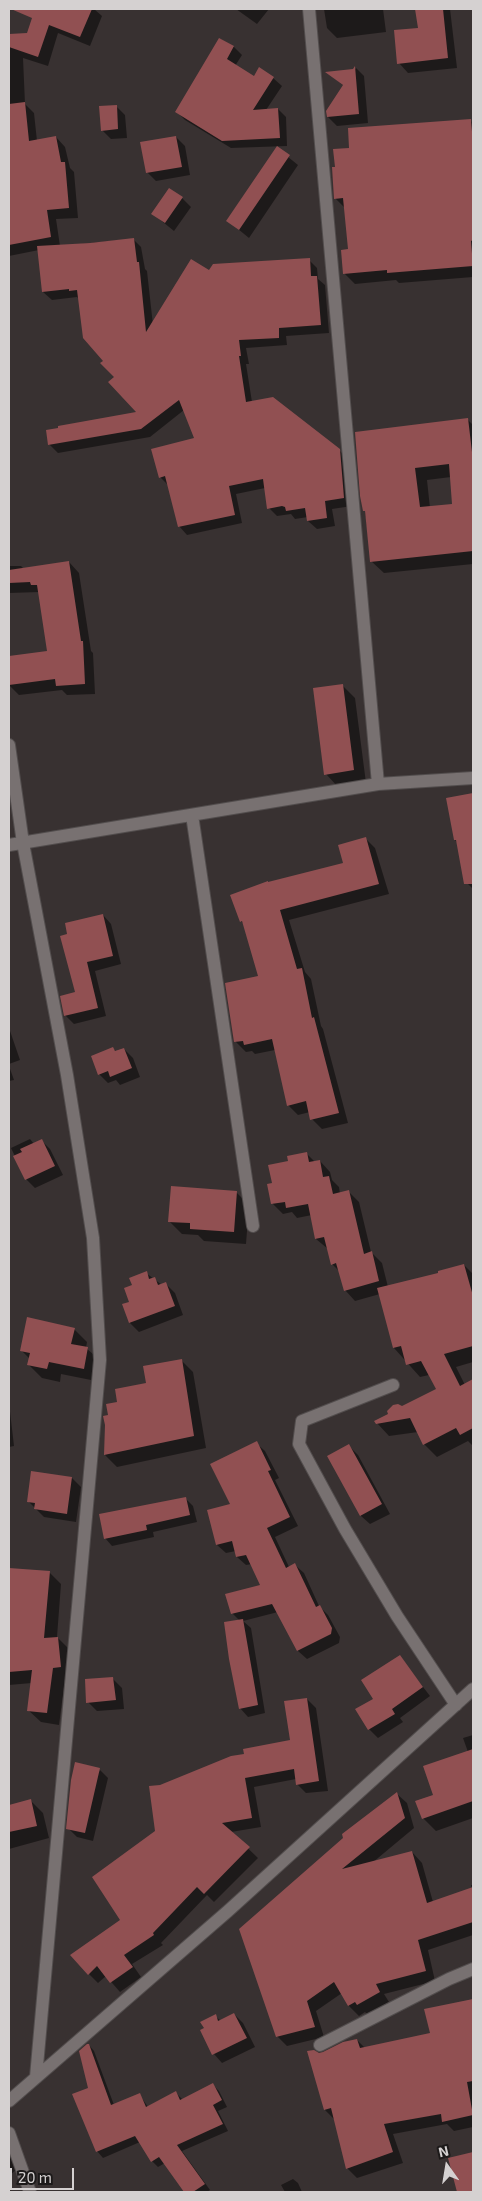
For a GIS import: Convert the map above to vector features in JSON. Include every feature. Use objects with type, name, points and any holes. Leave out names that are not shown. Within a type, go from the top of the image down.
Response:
[{"type":"street","points":[[308,9],[378,784]]},
{"type":"street","points":[[9,746],[23,843],[66,1075],[93,1238],[100,1360],[36,2077]]},
{"type":"street","points":[[9,845],[378,784],[473,778]]},
{"type":"street","points":[[192,815],[253,1226]]},
{"type":"street","points":[[393,1385],[302,1421],[299,1444],[345,1530],[392,1608],[456,1705]]},
{"type":"street","points":[[9,2101],[228,1911],[473,1689]]},
{"type":"street","points":[[320,2045],[449,1979],[473,1969]]},
{"type":"street","points":[[9,2133],[30,2192]]},
{"type":"building","points":[[11,9],[92,9],[80,37],[49,25],[38,57],[9,47],[9,34],[27,33],[32,18]]},
{"type":"building","points":[[415,9],[443,9],[448,58],[397,64],[394,30],[418,28]]},
{"type":"building","points":[[219,38],[234,46],[227,59],[254,76],[259,67],[274,77],[253,110],[278,108],[280,138],[222,141],[175,112]]},
{"type":"building","points":[[355,66],[359,114],[327,117],[326,111],[343,85],[325,72],[353,69]]},
{"type":"building","points":[[25,102],[29,141],[56,136],[61,162],[65,162],[69,208],[47,210],[51,237],[9,245],[9,104]]},
{"type":"building","points":[[117,105],[118,129],[101,131],[99,106]]},
{"type":"building","points":[[471,119],[473,144],[473,240],[471,241],[473,266],[387,273],[387,270],[343,274],[341,250],[348,249],[343,198],[334,199],[332,167],[335,167],[333,149],[349,148],[348,128]]},
{"type":"building","points":[[176,136],[182,167],[146,173],[140,142]]},
{"type":"building","points":[[277,146],[290,155],[239,230],[226,221]]},
{"type":"building","points":[[169,188],[183,197],[165,223],[151,214]]},
{"type":"building","points":[[134,238],[137,262],[139,262],[146,332],[191,259],[209,270],[213,264],[310,258],[311,276],[317,276],[321,325],[279,328],[279,338],[239,340],[241,356],[239,356],[246,402],[273,397],[340,449],[344,498],[325,501],[327,518],[307,521],[305,508],[286,511],[285,507],[282,506],[267,509],[263,479],[229,486],[235,515],[178,527],[165,476],[159,478],[151,449],[194,438],[179,400],[141,429],[48,445],[46,430],[58,428],[58,426],[136,412],[108,382],[114,377],[100,363],[103,361],[83,338],[77,290],[42,292],[37,246]]},
{"type":"building","points":[[468,418],[472,452],[473,551],[370,562],[365,511],[363,511],[360,496],[355,432]],"holes":[[[449,464],[452,504],[420,507],[415,468]]]},
{"type":"building","points":[[69,561],[81,641],[83,641],[85,684],[56,686],[55,679],[9,685],[9,656],[47,651],[37,585],[31,585],[30,582],[9,583],[9,570]]},
{"type":"building","points":[[343,684],[354,770],[324,775],[313,688]]},
{"type":"building","points":[[473,793],[473,884],[464,884],[446,798]]},
{"type":"building","points":[[366,837],[379,884],[280,910],[297,969],[302,968],[312,1018],[314,1017],[339,1113],[310,1120],[306,1101],[287,1106],[272,1039],[244,1045],[243,1041],[234,1042],[225,983],[258,976],[242,921],[240,922],[230,895],[268,881],[343,863],[338,845]]},
{"type":"building","points":[[103,914],[113,956],[87,962],[98,1008],[64,1016],[60,996],[75,992],[60,936],[67,934],[65,923]]},
{"type":"building","points":[[113,1047],[115,1051],[124,1048],[132,1068],[110,1077],[108,1071],[98,1075],[91,1056]]},
{"type":"building","points":[[42,1139],[55,1166],[25,1180],[13,1156],[22,1152],[20,1149]]},
{"type":"building","points":[[307,1152],[309,1162],[320,1160],[323,1177],[329,1176],[333,1194],[349,1190],[364,1254],[372,1251],[379,1281],[344,1291],[336,1263],[331,1265],[324,1237],[315,1239],[308,1204],[286,1208],[285,1202],[271,1204],[267,1184],[272,1183],[268,1165],[288,1161],[287,1156]]},
{"type":"building","points":[[171,1186],[237,1191],[234,1232],[190,1229],[190,1223],[168,1222]]},
{"type":"building","points":[[464,1264],[473,1296],[473,1346],[444,1354],[460,1386],[473,1379],[473,1428],[460,1435],[456,1428],[423,1445],[410,1418],[376,1424],[374,1421],[388,1414],[387,1411],[393,1405],[398,1404],[402,1406],[436,1389],[421,1361],[406,1365],[401,1346],[393,1348],[377,1288],[438,1273],[438,1271]]},
{"type":"building","points":[[147,1271],[149,1279],[155,1277],[158,1285],[166,1282],[175,1306],[129,1323],[122,1304],[129,1302],[124,1288],[132,1285],[129,1278]]},
{"type":"building","points":[[27,1317],[75,1328],[71,1344],[88,1347],[84,1369],[49,1362],[47,1369],[27,1365],[30,1353],[20,1351]]},
{"type":"building","points":[[182,1359],[194,1436],[104,1455],[105,1425],[103,1416],[108,1415],[106,1404],[117,1402],[115,1389],[146,1383],[143,1366]]},
{"type":"building","points":[[257,1441],[271,1470],[268,1471],[290,1517],[267,1528],[286,1568],[295,1563],[316,1607],[320,1605],[332,1628],[331,1634],[297,1651],[272,1604],[231,1614],[225,1594],[260,1585],[246,1555],[236,1557],[232,1541],[216,1545],[207,1510],[230,1504],[210,1464]]},
{"type":"building","points":[[349,1444],[382,1504],[360,1516],[327,1456]]},
{"type":"building","points":[[31,1471],[72,1477],[67,1514],[34,1509],[35,1503],[27,1502]]},
{"type":"building","points":[[186,1497],[190,1515],[146,1525],[147,1530],[104,1539],[99,1514]]},
{"type":"building","points":[[9,1568],[50,1571],[44,1638],[58,1637],[61,1667],[53,1668],[47,1713],[27,1711],[32,1670],[9,1672]]},
{"type":"building","points":[[243,1619],[258,1705],[239,1709],[224,1622]]},
{"type":"building","points":[[400,1655],[423,1687],[392,1709],[395,1714],[368,1730],[355,1709],[373,1699],[361,1680]]},
{"type":"building","points":[[113,1677],[116,1700],[86,1703],[85,1679]]},
{"type":"building","points":[[307,1698],[319,1781],[296,1785],[294,1769],[245,1778],[252,1818],[222,1823],[250,1847],[204,1894],[197,1887],[153,1933],[154,1935],[124,1955],[133,1967],[110,1983],[97,1966],[88,1975],[70,1955],[120,1920],[92,1877],[155,1831],[149,1786],[160,1785],[231,1756],[244,1754],[243,1749],[290,1740],[284,1701]]},
{"type":"building","points":[[473,1749],[473,1801],[422,1819],[415,1801],[433,1795],[423,1766]]},
{"type":"building","points":[[75,1762],[100,1768],[85,1833],[66,1829],[71,1780]]},
{"type":"building","points":[[397,1792],[405,1818],[342,1869],[412,1851],[427,1903],[473,1887],[473,1922],[418,1940],[426,1971],[376,1984],[380,1992],[357,2005],[355,2002],[348,2006],[334,1982],[307,2001],[315,2027],[276,2037],[239,1929],[343,1838],[342,1834]]},
{"type":"building","points":[[31,1799],[37,1826],[9,1832],[9,1805]]},
{"type":"building","points":[[473,1999],[473,2081],[467,2082],[473,2115],[442,2122],[441,2114],[384,2124],[393,2152],[346,2169],[331,2108],[324,2110],[307,2051],[314,2050],[319,2053],[343,2042],[357,2039],[360,2048],[430,2033],[424,2009]]},
{"type":"building","points":[[234,2013],[247,2038],[212,2055],[200,2030],[204,2028],[200,2022],[216,2014],[218,2021]]},
{"type":"building","points":[[89,2044],[111,2105],[140,2093],[146,2107],[176,2091],[180,2100],[213,2083],[222,2100],[213,2105],[223,2124],[177,2145],[205,2184],[193,2192],[184,2192],[159,2157],[151,2162],[135,2136],[96,2152],[72,2094],[88,2088],[79,2051]]},
{"type":"building","points":[[473,2152],[473,2192],[457,2192],[448,2158]]}]
